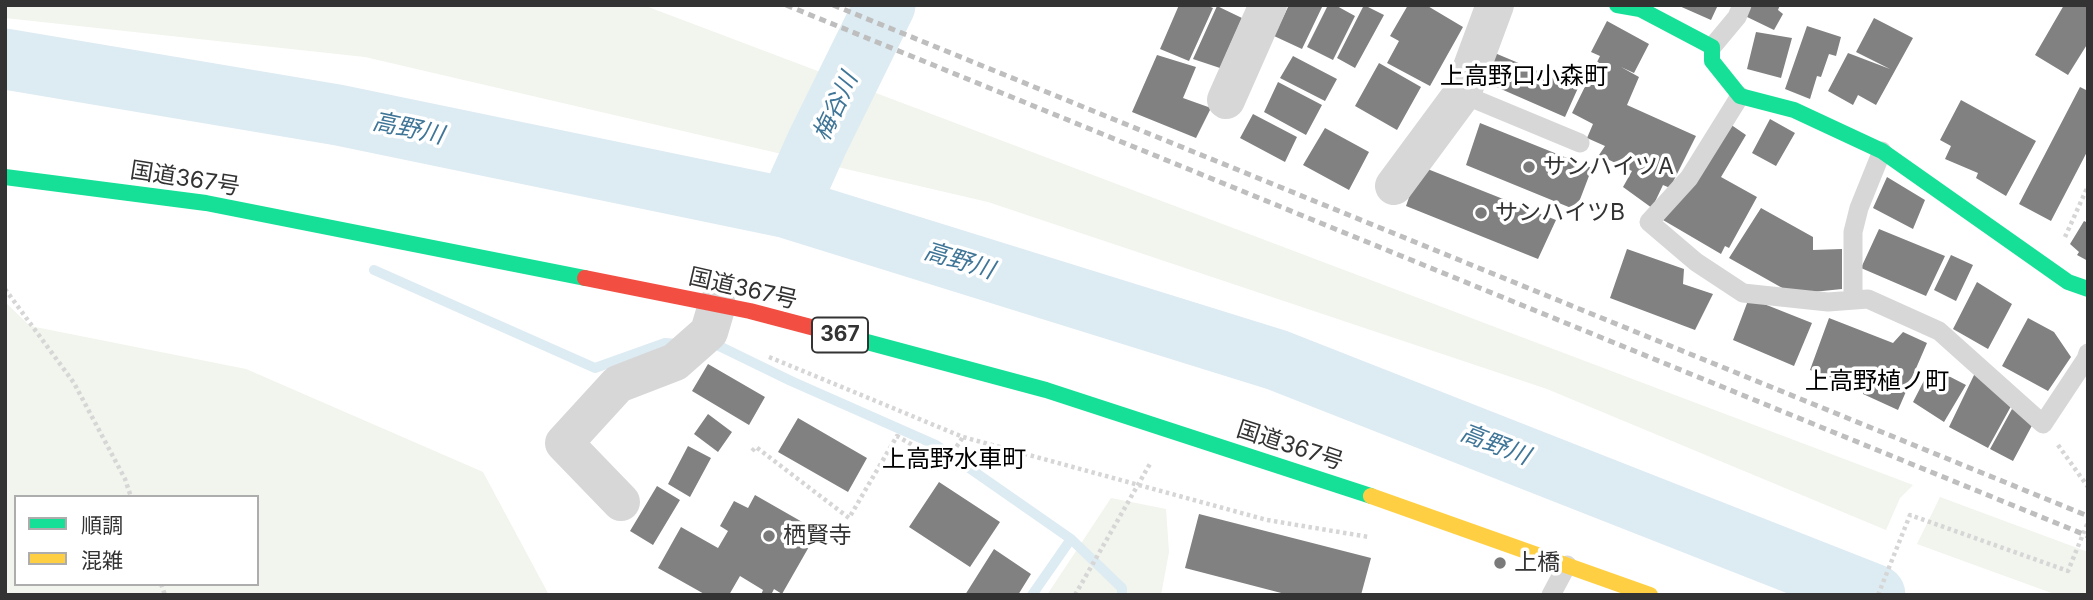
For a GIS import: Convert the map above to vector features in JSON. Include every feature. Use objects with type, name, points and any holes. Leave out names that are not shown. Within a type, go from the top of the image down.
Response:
[{"type":"main road","points":[[1617,5],[1640,9],[1712,47],[1712,61],[1740,96],[1794,110],[1882,151],[2068,282],[2088,289]]},
{"type":"main road","name":"国道367号","points":[[5,177],[206,202],[750,311],[1046,390],[1350,489],[1650,595]]},
{"type":"street","points":[[1226,100],[1268,5]]},
{"type":"street","points":[[1394,186],[1462,94],[1495,5]]},
{"type":"street","points":[[621,502],[564,443],[618,384],[676,362],[684,355],[709,332],[717,305]]},
{"type":"lane","points":[[1712,47],[1737,17],[1742,5]]},
{"type":"lane","points":[[1462,94],[1580,143]]},
{"type":"lane","points":[[1740,96],[1689,178],[1649,222],[1696,262],[1744,293],[1828,302],[1868,299],[1939,331],[2043,424],[2088,352]]},
{"type":"lane","points":[[1853,300],[1853,232],[1859,208],[1882,151]]},
{"type":"lane","points":[[1551,595],[1567,565]]},
{"type":"path","points":[[2051,269],[2088,186]]},
{"type":"path","points":[[5,289],[74,383],[125,479],[130,495]]},
{"type":"path","points":[[760,353],[962,437],[1267,520],[1370,537]]},
{"type":"path","points":[[2043,424],[2088,487]]},
{"type":"path","points":[[1075,595],[1168,430]]},
{"type":"path","points":[[752,451],[756,447],[849,518],[897,436],[945,464],[962,437]]},
{"type":"path","points":[[1878,595],[1910,515],[2068,571],[2088,522]]},
{"type":"shaded area","points":[[5,5],[643,5],[1913,485],[1900,498],[1886,530],[1547,389],[988,202],[365,57],[5,18]]},
{"type":"shaded area","points":[[5,302],[30,326],[246,369],[483,472],[549,595],[5,595]]},
{"type":"shaded area","points":[[1940,497],[2088,552],[2088,595],[2057,595],[1917,544]]},
{"type":"shaded area","points":[[1111,498],[1166,509],[1169,552],[1161,595],[1047,595]]},
{"type":"building","points":[[1179,5],[1206,5],[1213,8],[1189,61],[1160,49]]},
{"type":"building","points":[[1289,5],[1323,5],[1302,49],[1274,36]]},
{"type":"building","points":[[1328,5],[1335,5],[1355,16],[1333,60],[1307,47]]},
{"type":"building","points":[[1364,5],[1384,15],[1355,68],[1337,58]]},
{"type":"building","points":[[1408,5],[1426,5],[1463,27],[1430,86],[1387,63],[1399,41],[1390,36]]},
{"type":"building","points":[[1677,5],[1718,5],[1711,20]]},
{"type":"building","points":[[1750,5],[1780,5],[1778,10],[1783,14],[1774,30],[1745,16]]},
{"type":"building","points":[[2064,5],[2088,5],[2088,43],[2068,75],[2035,55]]},
{"type":"building","points":[[1217,6],[1242,18],[1220,68],[1193,59]]},
{"type":"building","points":[[1874,18],[1913,38],[1876,105],[1858,95],[1853,105],[1828,91],[1848,53],[1890,69],[1856,52]]},
{"type":"building","points":[[1607,21],[1649,44],[1634,73],[1621,67],[1639,77],[1627,105],[1696,136],[1670,188],[1663,185],[1652,208],[1623,187],[1632,171],[1599,155],[1605,146],[1587,138],[1593,124],[1572,113],[1600,56],[1591,52]]},
{"type":"building","points":[[1807,26],[1841,37],[1836,56],[1829,54],[1821,77],[1817,76],[1810,99],[1785,89]]},
{"type":"building","points":[[1756,32],[1792,38],[1781,78],[1747,69]]},
{"type":"building","points":[[1490,51],[1578,88],[1565,117],[1478,79]]},
{"type":"building","points":[[1157,55],[1196,67],[1183,98],[1211,108],[1196,138],[1132,112]]},
{"type":"building","points":[[1293,56],[1337,79],[1325,101],[1280,78]]},
{"type":"building","points":[[1379,63],[1421,87],[1397,130],[1355,106]]},
{"type":"building","points":[[1278,82],[1322,105],[1306,135],[1264,112]]},
{"type":"building","points":[[2080,87],[2088,91],[2088,150],[2051,221],[2019,204]]},
{"type":"building","points":[[1961,100],[2036,141],[2006,196],[1976,178],[1978,173],[1945,159],[1951,146],[1940,140]]},
{"type":"building","points":[[1253,114],[1297,137],[1285,162],[1240,138]]},
{"type":"building","points":[[1770,119],[1795,133],[1776,166],[1752,153]]},
{"type":"building","points":[[1727,122],[1746,135],[1721,177],[1757,197],[1729,248],[1725,246],[1721,254],[1663,220]]},
{"type":"building","name":"サンハイツA","points":[[1480,123],[1592,168],[1576,210],[1466,165]]},
{"type":"building","points":[[1325,128],[1369,152],[1349,190],[1303,165]]},
{"type":"building","name":"サンハイツB","points":[[1420,166],[1556,220],[1538,259],[1406,206]]},
{"type":"building","points":[[1887,177],[1925,200],[1913,229],[1873,208]]},
{"type":"building","points":[[1761,208],[1813,237],[1813,250],[1842,249],[1842,289],[1793,294],[1729,258]]},
{"type":"building","points":[[2084,221],[2088,223],[2088,261],[2077,255],[2079,252],[2070,244]]},
{"type":"building","points":[[1879,229],[1945,256],[1926,296],[1861,268]]},
{"type":"building","points":[[1627,249],[1684,269],[1683,284],[1713,294],[1695,330],[1610,298]]},
{"type":"building","points":[[1951,255],[1973,265],[1956,301],[1934,290]]},
{"type":"building","points":[[1977,282],[2012,304],[1988,349],[1953,329]]},
{"type":"building","points":[[1749,298],[1812,323],[1794,366],[1733,340]]},
{"type":"building","points":[[1829,318],[1893,343],[1903,332],[1927,343],[1898,410],[1863,394],[1864,390],[1810,370]]},
{"type":"building","points":[[2028,318],[2054,332],[2071,357],[2048,391],[2002,366]]},
{"type":"building","points":[[708,364],[765,397],[749,425],[692,391]]},
{"type":"building","points":[[1931,367],[1966,385],[1944,422],[1913,402]]},
{"type":"building","points":[[1975,373],[2015,399],[1988,448],[1949,427]]},
{"type":"building","points":[[2012,409],[2036,418],[2013,461],[1990,449]]},
{"type":"building","points":[[708,414],[732,432],[718,452],[694,434]]},
{"type":"building","points":[[798,418],[867,458],[848,492],[778,452]]},
{"type":"building","points":[[688,446],[711,458],[690,497],[668,484]]},
{"type":"building","points":[[939,482],[1000,522],[970,567],[909,527]]},
{"type":"building","points":[[657,486],[680,500],[653,545],[630,531]]},
{"type":"building","points":[[755,495],[818,531],[782,594],[774,589],[771,595],[761,595],[763,590],[740,576],[729,595],[706,595],[658,568],[681,527],[718,548],[728,531],[720,526],[734,501],[748,508]]},
{"type":"building","points":[[1199,514],[1371,558],[1361,595],[1289,595],[1185,568]]},
{"type":"building","points":[[994,549],[1031,574],[1018,595],[965,595]]},
{"type":"waterway","name":"梅谷川","points":[[788,208],[885,5]]},
{"type":"waterway","name":"高野川","points":[[5,59],[338,115],[788,208],[1277,360],[1875,595]]},
{"type":"waterway","points":[[374,270],[595,368],[665,343],[679,344]]},
{"type":"waterway","points":[[709,345],[717,345],[936,445],[1071,539],[1122,588],[1122,595]]},
{"type":"waterway","points":[[1032,595],[1071,539]]},
{"type":"railway","points":[[786,5],[2088,536]]},
{"type":"railway","points":[[833,5],[2088,516]]},
{"type":"traffic: fast","points":[[1617,5],[1640,9],[1712,47],[1712,61],[1740,96],[1794,110],[1882,151],[2068,282],[2088,289]]},
{"type":"traffic: fast","points":[[5,177],[206,203],[585,278]]},
{"type":"traffic: fast","points":[[826,331],[1046,390],[1371,496]]},
{"type":"traffic: slow","points":[[1371,496],[1650,595]]},
{"type":"traffic: jam","points":[[585,278],[750,311],[826,331]]},
{"type":"place","name":"サンハイツA","points":[[1529,167]]},
{"type":"place","name":"サンハイツB","points":[[1481,213]]},
{"type":"place","name":"栖賢寺","points":[[769,536]]},
{"type":"place","name":"上橋","points":[[1500,563]]},
{"type":"district","name":"上高野口小森町","points":[[1524,77]]},
{"type":"district","name":"上高野植ノ町","points":[[1877,382]]},
{"type":"district","name":"上高野水車町","points":[[954,460]]}]
